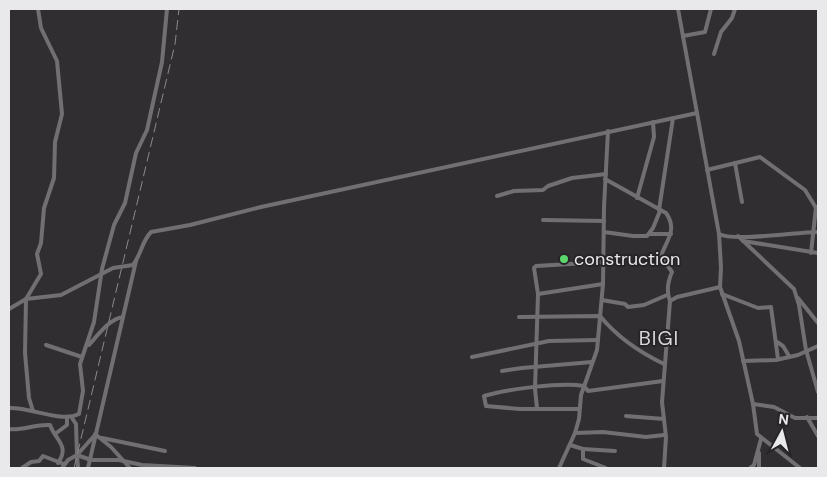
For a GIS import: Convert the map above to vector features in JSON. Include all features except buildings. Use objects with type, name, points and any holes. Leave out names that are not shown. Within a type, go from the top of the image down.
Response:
[{"type":"street","points":[[34,411],[29,398],[25,352],[26,299],[41,274],[37,254],[41,244],[44,208],[54,178],[55,142],[62,114],[57,61],[41,28],[38,9]]},
{"type":"street","points":[[55,434],[67,425],[70,418],[79,414],[83,391],[79,370],[94,322],[101,275],[114,225],[125,203],[136,153],[147,130],[162,62],[167,9]]},
{"type":"street","points":[[678,9],[719,234],[722,267],[720,288],[734,325],[753,404],[754,424],[761,440],[800,468]]},
{"type":"street","points":[[683,36],[705,32],[711,9]]},
{"type":"street","points":[[714,54],[721,32],[732,18],[735,9]]},
{"type":"street","points":[[88,468],[136,260],[139,249],[144,245],[151,232],[190,225],[261,206],[697,113]]},
{"type":"street","points":[[650,234],[660,210],[674,118]]},
{"type":"street","points":[[637,198],[654,137],[653,122]]},
{"type":"street","points":[[560,468],[575,433],[584,386],[598,340],[603,284],[608,132]]},
{"type":"street","points":[[707,170],[760,157],[805,190],[817,209],[812,232],[811,253]]},
{"type":"street","points":[[735,163],[742,202]]},
{"type":"street","points":[[497,196],[514,191],[543,190],[548,186],[572,178],[606,174]]},
{"type":"street","points":[[605,179],[669,217],[671,234],[661,256],[672,272],[668,280],[667,295],[670,301],[663,381],[664,468]]},
{"type":"street","points":[[543,220],[604,221]]},
{"type":"street","points":[[604,232],[633,236],[671,234]]},
{"type":"street","points":[[739,238],[818,232]]},
{"type":"street","points":[[719,234],[723,237],[739,238],[818,253]]},
{"type":"street","points":[[739,238],[794,289],[806,350],[818,392]]},
{"type":"street","points":[[9,309],[26,299],[60,295],[117,267],[128,267],[136,260]]},
{"type":"street","points":[[538,408],[535,389],[538,294],[534,268],[536,266],[604,262]]},
{"type":"street","points":[[538,294],[603,284]]},
{"type":"street","points":[[670,301],[677,297],[720,288]]},
{"type":"street","points":[[722,294],[758,308],[771,307],[778,359]]},
{"type":"street","points":[[602,300],[626,304],[628,307],[644,304],[667,295]]},
{"type":"street","points":[[796,296],[818,323]]},
{"type":"street","points":[[519,317],[600,316]]},
{"type":"street","points":[[600,316],[612,331],[642,354],[664,364]]},
{"type":"street","points":[[87,346],[106,327],[118,318],[123,317]]},
{"type":"street","points":[[472,357],[549,341],[598,340]]},
{"type":"street","points":[[777,342],[783,346],[789,356]]},
{"type":"street","points":[[46,345],[82,357]]},
{"type":"street","points":[[742,361],[778,359],[798,355],[818,346]]},
{"type":"street","points":[[502,371],[592,362]]},
{"type":"street","points":[[579,409],[486,406],[484,396],[498,392],[573,384],[584,386],[588,391],[663,381]]},
{"type":"street","points":[[753,404],[774,407],[795,418],[818,418]]},
{"type":"street","points":[[9,408],[18,407],[70,418],[76,424],[78,468]]},
{"type":"street","points":[[626,416],[664,419]]},
{"type":"street","points":[[807,417],[818,436]]},
{"type":"street","points":[[9,429],[21,429],[36,424],[50,425],[64,453],[58,463]]},
{"type":"street","points":[[575,433],[603,432],[646,437],[664,435]]},
{"type":"street","points":[[95,434],[102,438],[128,463],[130,468]]},
{"type":"street","points":[[22,468],[31,462],[38,461],[43,456],[63,466],[77,455],[95,434]]},
{"type":"street","points":[[102,438],[165,451]]},
{"type":"street","points":[[750,468],[754,465],[761,440]]},
{"type":"street","points":[[570,445],[583,449],[615,451]]},
{"type":"street","points":[[758,468],[759,448]]},
{"type":"street","points":[[583,449],[583,459],[606,468]]},
{"type":"street","points":[[77,455],[90,460],[119,460],[128,463],[195,468]]},
{"type":"railway","points":[[74,468],[175,44],[179,9]]},
{"type":"place","name":"construction","points":[[564,259]]},
{"type":"district","name":"BIGI","points":[[659,338]]}]
